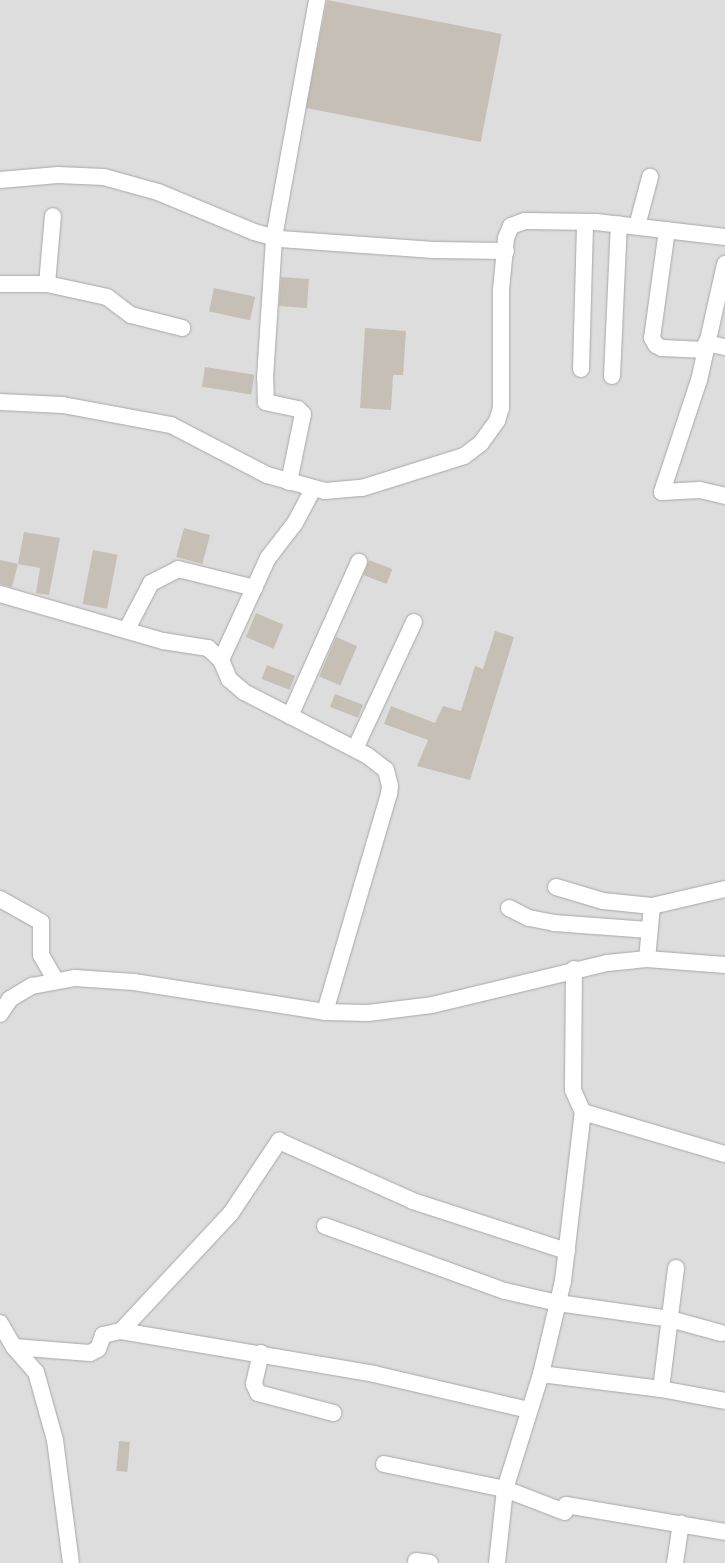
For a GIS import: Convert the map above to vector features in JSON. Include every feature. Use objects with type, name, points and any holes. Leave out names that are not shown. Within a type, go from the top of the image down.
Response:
[{"type":"street","points":[[289,482],[303,414],[298,409],[266,402],[264,396],[274,238],[317,0]]},
{"type":"street","points":[[0,180],[58,175],[104,177],[158,192],[274,238],[434,250],[506,251]]},
{"type":"street","points":[[637,226],[650,177]]},
{"type":"street","points":[[48,284],[52,216]]},
{"type":"street","points":[[581,369],[585,222]]},
{"type":"street","points":[[0,402],[63,405],[171,425],[267,475],[314,490],[362,488],[464,456],[490,432],[498,421],[500,408],[501,290],[508,232],[518,223],[585,222],[619,224],[725,237]]},
{"type":"street","points":[[612,376],[619,224]]},
{"type":"street","points":[[667,230],[652,338],[656,345],[662,348],[725,347]]},
{"type":"street","points":[[725,264],[699,380],[662,492],[700,490],[725,496]]},
{"type":"street","points":[[0,284],[48,284],[107,297],[131,315],[182,328]]},
{"type":"street","points":[[221,660],[268,558],[295,523],[314,490]]},
{"type":"street","points":[[290,716],[359,562]]},
{"type":"street","points":[[127,629],[151,583],[178,569],[255,588]]},
{"type":"street","points":[[0,594],[163,640],[199,645],[216,653],[235,686],[380,764],[390,786],[325,1012]]},
{"type":"street","points":[[355,749],[414,622]]},
{"type":"street","points":[[556,887],[603,901],[652,906],[725,889]]},
{"type":"street","points":[[0,899],[41,922],[41,955],[56,980]]},
{"type":"street","points":[[647,959],[652,906]]},
{"type":"street","points":[[509,908],[529,918],[554,923],[649,930]]},
{"type":"street","points":[[0,1014],[10,999],[32,986],[56,980],[75,978],[134,982],[325,1012],[368,1013],[432,1005],[574,969],[647,959],[725,965]]},
{"type":"street","points":[[497,1563],[505,1489],[541,1374],[558,1303],[567,1252],[583,1112],[573,1090],[574,969]]},
{"type":"street","points":[[583,1112],[725,1154]]},
{"type":"street","points":[[121,1331],[231,1213],[279,1141],[413,1201],[567,1252]]},
{"type":"street","points":[[325,1226],[505,1291],[558,1303],[670,1319],[722,1334]]},
{"type":"street","points":[[661,1389],[676,1268]]},
{"type":"street","points":[[0,1322],[14,1347],[36,1372],[55,1440],[72,1563]]},
{"type":"street","points":[[14,1347],[90,1353],[98,1349],[103,1335],[121,1331],[261,1353],[374,1374],[529,1410]]},
{"type":"street","points":[[261,1353],[254,1384],[258,1393],[333,1413]]},
{"type":"street","points":[[541,1374],[661,1389],[725,1401]]},
{"type":"street","points":[[384,1464],[505,1489],[566,1508],[681,1523],[725,1532]]},
{"type":"street","points":[[675,1563],[681,1523]]},
{"type":"shaded area","points":[[0,0],[725,0],[725,1563],[0,1563]]},
{"type":"building","points":[[327,0],[502,34],[481,142],[306,108]]},
{"type":"building","points":[[281,277],[309,279],[307,308],[279,306]]},
{"type":"building","points":[[214,288],[255,297],[250,320],[209,311]]},
{"type":"building","points":[[365,328],[406,331],[403,375],[393,375],[391,410],[360,408]]},
{"type":"building","points":[[205,367],[254,375],[251,395],[202,387]]},
{"type":"building","points":[[184,528],[210,535],[202,564],[176,557]]},
{"type":"building","points":[[24,532],[60,538],[49,595],[36,593],[40,568],[18,564]]},
{"type":"building","points":[[93,550],[118,555],[107,609],[83,604]]},
{"type":"building","points":[[0,560],[18,564],[12,587],[0,584]]},
{"type":"building","points":[[369,560],[392,569],[387,584],[363,575]]},
{"type":"building","points":[[256,613],[284,625],[273,649],[246,637]]},
{"type":"building","points":[[495,631],[514,637],[470,780],[417,766],[428,740],[384,724],[391,706],[435,723],[443,706],[461,711],[475,666],[483,669]]},
{"type":"building","points":[[336,637],[357,646],[340,686],[319,677]]},
{"type":"building","points":[[267,665],[295,676],[290,690],[262,679]]},
{"type":"building","points":[[335,694],[363,705],[358,718],[330,707]]},
{"type":"building","points":[[119,1441],[130,1442],[127,1472],[116,1471]]}]
